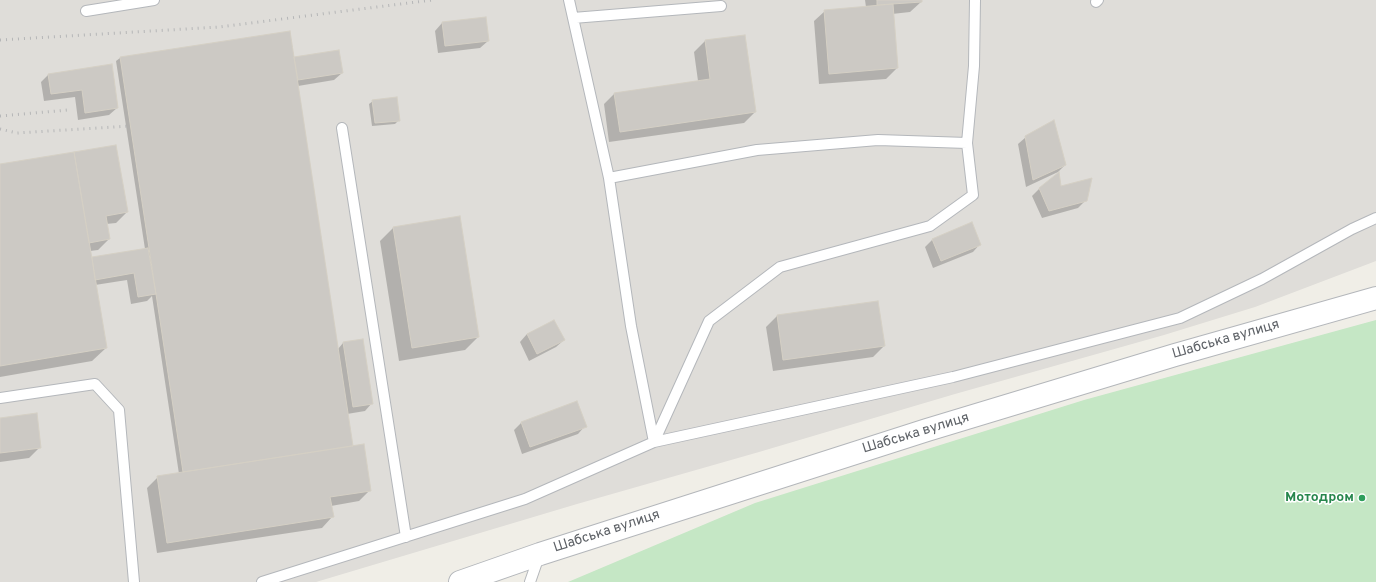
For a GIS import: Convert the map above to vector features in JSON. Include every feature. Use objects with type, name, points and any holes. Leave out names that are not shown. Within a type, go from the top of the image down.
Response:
[{"type":"street","name":"Шабська вулиця","points":[[460,582],[540,554],[927,430],[1168,357],[1376,298]]},
{"type":"lane","points":[[86,11],[154,0]]},
{"type":"lane","points":[[569,0],[609,178],[631,326],[654,442]]},
{"type":"lane","points":[[654,442],[709,321],[780,267],[930,226],[973,195],[967,143],[974,66],[975,0]]},
{"type":"lane","points":[[573,18],[721,6]]},
{"type":"lane","points":[[342,128],[406,537]]},
{"type":"lane","points":[[609,178],[757,150],[878,140],[967,143]]},
{"type":"lane","points":[[262,582],[525,499],[654,442],[953,377],[1180,318],[1262,279],[1352,229],[1376,218]]},
{"type":"lane","points":[[0,398],[95,384],[119,410],[134,582]]},
{"type":"lane","points":[[530,582],[540,554]]},
{"type":"shaded area","points":[[0,0],[1376,0],[1376,261],[1255,307],[1164,335],[577,504],[316,582],[0,582]]},
{"type":"green space","points":[[1376,320],[1376,582],[568,582],[755,503],[1084,400]]},
{"type":"building","points":[[877,0],[922,0],[922,2],[877,5]]},
{"type":"building","points":[[893,4],[898,68],[829,74],[824,10]]},
{"type":"building","points":[[486,17],[489,41],[445,46],[442,22]]},
{"type":"building","points":[[290,31],[353,446],[183,472],[120,57]]},
{"type":"building","points":[[745,35],[756,112],[620,132],[614,93],[710,79],[705,40]]},
{"type":"building","points":[[339,50],[343,73],[298,80],[294,57]]},
{"type":"building","points":[[112,64],[118,108],[85,113],[82,90],[51,94],[48,74]]},
{"type":"building","points":[[397,97],[400,121],[375,123],[372,100]]},
{"type":"building","points":[[1054,120],[1066,165],[1033,180],[1025,136]]},
{"type":"building","points":[[116,145],[128,212],[106,216],[110,239],[89,243],[74,152]]},
{"type":"building","points":[[74,152],[107,348],[0,366],[0,164]]},
{"type":"building","points":[[1059,172],[1061,186],[1092,178],[1087,201],[1049,211],[1039,188]]},
{"type":"building","points":[[460,216],[479,337],[412,348],[393,227]]},
{"type":"building","points":[[972,222],[981,245],[941,261],[932,239]]},
{"type":"building","points":[[148,248],[156,294],[138,297],[134,273],[95,280],[92,257]]},
{"type":"building","points":[[878,301],[885,346],[783,360],[777,315]]},
{"type":"building","points":[[554,320],[565,340],[537,354],[527,334]]},
{"type":"building","points":[[363,339],[373,404],[353,407],[343,342]]},
{"type":"building","points":[[577,401],[587,427],[530,447],[521,422]]},
{"type":"building","points":[[37,413],[41,448],[0,453],[0,418]]},
{"type":"building","points":[[364,444],[371,491],[330,497],[334,517],[167,543],[157,476]]},
{"type":"railway","points":[[0,40],[219,27],[432,0]]},
{"type":"railway","points":[[0,116],[68,110]]},
{"type":"railway","points":[[0,129],[17,133],[130,126]]},
{"type":"place","name":"Мотодром","points":[[1362,498]]}]
